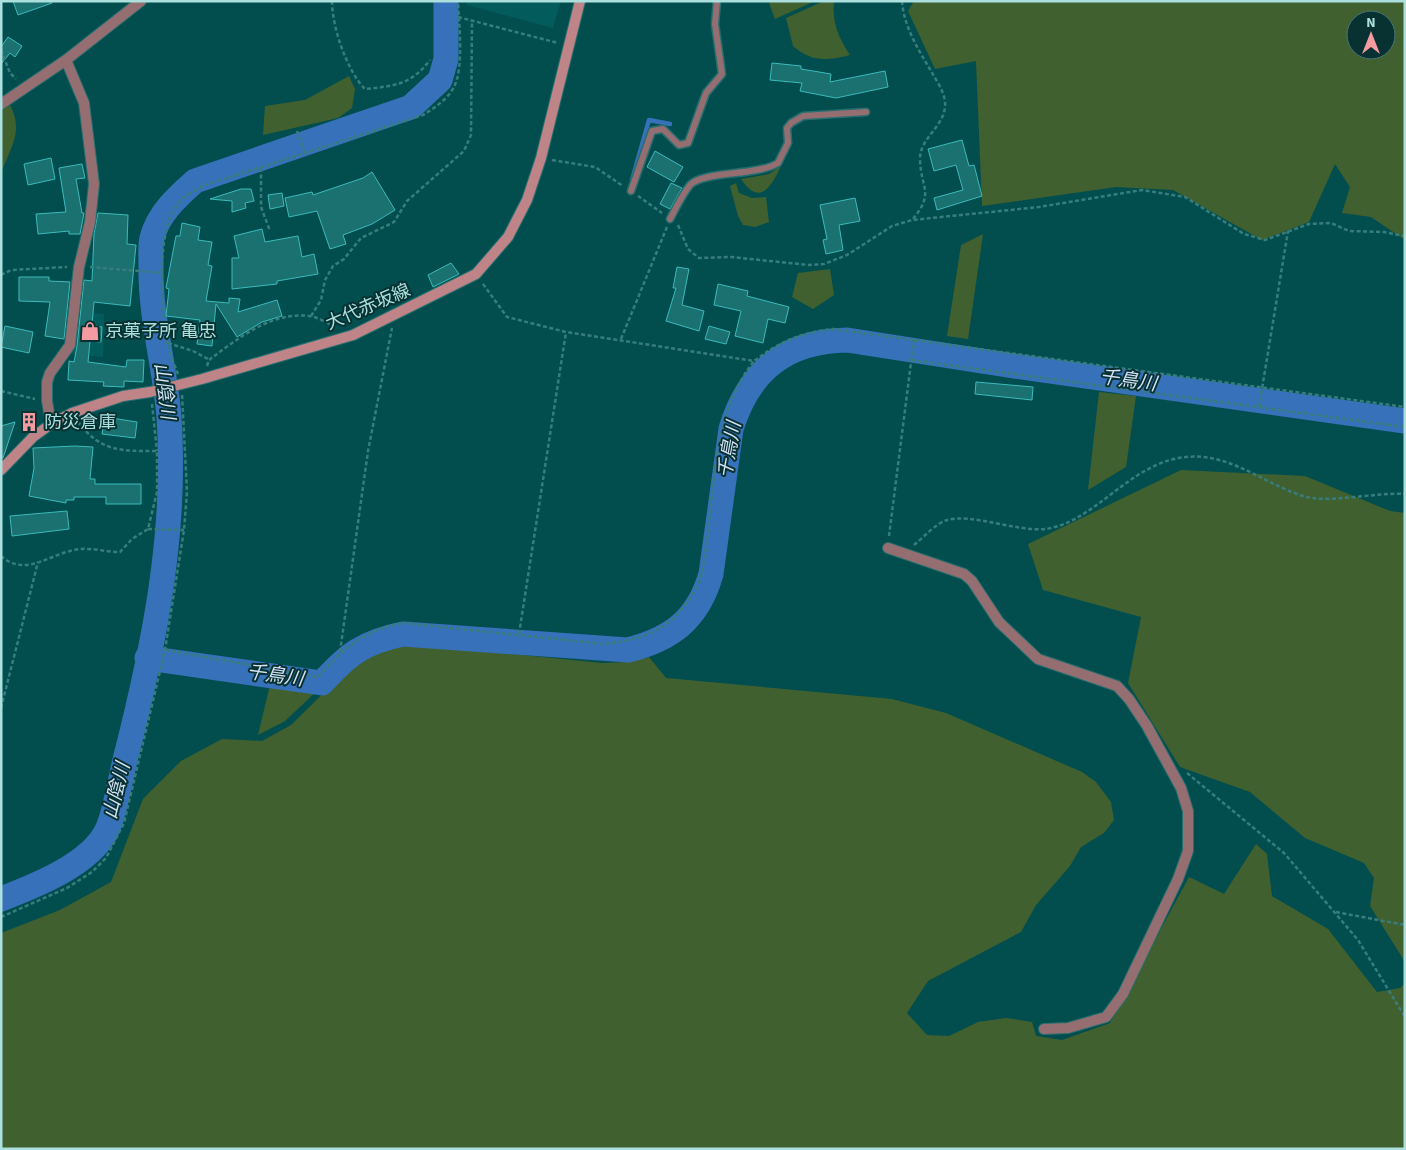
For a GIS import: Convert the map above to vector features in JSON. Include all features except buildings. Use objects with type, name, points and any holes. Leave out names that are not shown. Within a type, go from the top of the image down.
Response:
[{"type":"main road","name":"大代赤坂線","points":[[1,470],[33,437],[51,424],[72,414],[123,396],[152,392],[202,379],[353,335],[476,274],[508,236],[527,200],[541,158],[580,1]]},
{"type":"street","points":[[1,104],[66,60],[141,1]]},
{"type":"street","points":[[51,424],[47,402],[50,372],[70,345],[79,267],[90,222],[94,184],[84,103],[66,60]]},
{"type":"street","points":[[888,548],[964,574],[972,581],[999,622],[1038,659],[1117,686],[1129,699],[1147,726],[1181,788],[1188,811],[1188,851],[1178,879],[1122,994],[1106,1017],[1068,1028],[1044,1029]]},
{"type":"lane","points":[[631,191],[652,131],[663,129],[679,145],[688,143],[706,93],[722,74],[715,24],[717,1]]},
{"type":"lane","points":[[670,219],[694,182],[708,177],[762,170],[778,163],[788,143],[787,128],[796,120],[804,116],[866,112]]},
{"type":"path","points":[[332,1],[332,15],[344,51],[359,83],[365,89],[398,86],[422,71],[430,60]]},
{"type":"path","points":[[1,917],[67,888],[92,872],[106,858],[124,823],[165,650],[184,530],[187,492],[178,385],[168,343],[162,273],[166,233],[170,218],[178,204],[205,185],[423,115],[437,106],[454,87],[459,74],[458,1]]},
{"type":"path","points":[[902,1],[907,26],[941,88],[945,101],[945,112],[940,123],[921,151],[920,160],[926,198],[923,208],[912,220]]},
{"type":"path","points":[[458,16],[472,22],[568,45]]},
{"type":"path","points":[[311,316],[321,300],[325,280],[333,266],[344,259],[361,238],[394,222],[407,201],[464,151],[471,135],[472,22]]},
{"type":"path","points":[[1,50],[10,73],[14,78],[27,86]]},
{"type":"path","points":[[297,131],[305,153]]},
{"type":"path","points":[[541,158],[595,167],[678,224],[688,249],[699,258],[731,257],[809,265],[824,264],[838,260],[892,226],[912,220],[1039,207],[1142,190],[1185,197],[1244,234],[1264,240],[1309,224],[1331,223],[1349,231],[1384,232],[1405,236]]},
{"type":"path","points":[[261,168],[261,207],[270,231]]},
{"type":"path","points":[[621,339],[670,219]]},
{"type":"path","points":[[1259,407],[1288,231]]},
{"type":"path","points":[[136,272],[162,273]]},
{"type":"path","points":[[476,274],[507,317],[566,332],[754,361]]},
{"type":"path","points":[[340,652],[368,450],[394,315]]},
{"type":"path","points":[[202,379],[208,360],[260,326],[290,316],[311,316],[353,335]]},
{"type":"path","points":[[165,650],[318,677],[340,652],[372,631],[403,623],[604,644],[620,642],[667,625],[692,597],[700,580],[723,424],[738,386],[754,361],[786,339],[810,332],[833,329],[914,339],[1121,370],[1405,407]]},
{"type":"path","points":[[519,634],[566,332]]},
{"type":"path","points":[[888,548],[914,339]]},
{"type":"path","points":[[168,343],[193,351],[208,360]]},
{"type":"path","points":[[911,360],[1405,427]]},
{"type":"path","points":[[1,390],[47,402]]},
{"type":"path","points":[[148,529],[157,492],[157,452],[152,392]]},
{"type":"path","points":[[72,414],[92,439],[106,447],[129,452],[157,452]]},
{"type":"path","points":[[904,554],[937,525],[947,520],[957,519],[1043,529],[1060,526],[1076,520],[1147,469],[1175,459],[1192,457],[1226,462],[1304,497],[1319,499],[1377,493],[1405,494]]},
{"type":"path","points":[[1,556],[16,566],[28,566],[82,549],[120,552],[132,539],[148,529],[184,530]]},
{"type":"path","points":[[1,708],[38,562]]},
{"type":"path","points":[[1184,770],[1284,853],[1358,940],[1405,1017]]},
{"type":"path","points":[[1336,912],[1405,925]]},
{"type":"shaded area","points":[[467,1],[561,1],[553,28],[467,5]]},
{"type":"shaded area","points":[[772,1],[815,1],[775,19],[769,3]]},
{"type":"shaded area","points":[[824,1],[834,1],[834,16],[837,30],[850,55],[820,59],[806,55],[793,46],[786,18]]},
{"type":"shaded area","points":[[914,1],[1405,1],[1405,240],[1371,217],[1342,213],[1350,187],[1335,164],[1309,222],[1262,240],[1173,190],[1116,187],[982,206],[976,61],[935,69],[908,11]]},
{"type":"shaded area","points":[[349,76],[355,89],[352,108],[338,118],[263,135],[265,106],[305,100]]},
{"type":"shaded area","points":[[9,103],[14,113],[16,131],[1,174],[1,109]]},
{"type":"shaded area","points":[[781,166],[774,180],[760,193],[748,188],[741,179],[769,174]]},
{"type":"shaded area","points":[[736,183],[739,193],[752,198],[766,197],[769,222],[755,227],[743,225],[738,216],[730,186]]},
{"type":"shaded area","points":[[983,234],[968,339],[947,336],[961,245]]},
{"type":"shaded area","points":[[830,269],[834,295],[813,309],[792,297],[798,273]]},
{"type":"shaded area","name":"京菓子所 亀忠","points":[[79,312],[104,314],[103,357],[69,354]]},
{"type":"shaded area","points":[[1099,392],[1136,396],[1126,467],[1088,490]]},
{"type":"shaded area","points":[[1181,470],[1305,476],[1390,511],[1405,513],[1405,962],[1370,906],[1374,878],[1364,863],[1305,838],[1250,792],[1180,767],[1128,683],[1141,617],[1043,590],[1028,544]]},
{"type":"shaded area","points":[[413,644],[602,663],[628,662],[649,657],[666,678],[892,699],[946,713],[1082,772],[1096,782],[1111,802],[1114,820],[1104,833],[1081,847],[1070,866],[1036,905],[1021,932],[928,981],[907,1013],[927,1035],[949,1036],[978,1022],[1006,1018],[1032,1022],[1036,1036],[1062,1040],[1110,1023],[1189,877],[1224,894],[1256,844],[1267,854],[1272,896],[1328,929],[1377,992],[1400,988],[1405,983],[1405,1149],[1,1149],[1,933],[60,910],[111,882],[143,799],[181,761],[222,739],[262,741],[291,725],[353,664],[376,652],[395,646]]},
{"type":"shaded area","points":[[270,685],[319,689],[285,721],[258,735]]},
{"type":"waterway","name":"山陰川","points":[[1,899],[30,888],[75,863],[99,842],[107,830],[118,794],[146,673],[161,588],[170,503],[171,460],[169,417],[151,285],[151,241],[155,229],[163,214],[195,181],[411,107],[440,80],[446,59],[446,1]]},
{"type":"waterway","points":[[632,180],[649,120],[670,124]]},
{"type":"waterway","name":"千鳥川","points":[[147,658],[322,683],[340,664],[367,645],[403,634],[628,650],[658,640],[681,625],[691,615],[706,590],[711,574],[731,429],[748,390],[760,375],[788,353],[806,346],[825,342],[847,340],[1021,367],[1405,421]]},
{"type":"place","name":"京菓子所 亀忠","points":[[90,331]]},
{"type":"place","name":"防災倉庫","points":[[29,422]]}]
